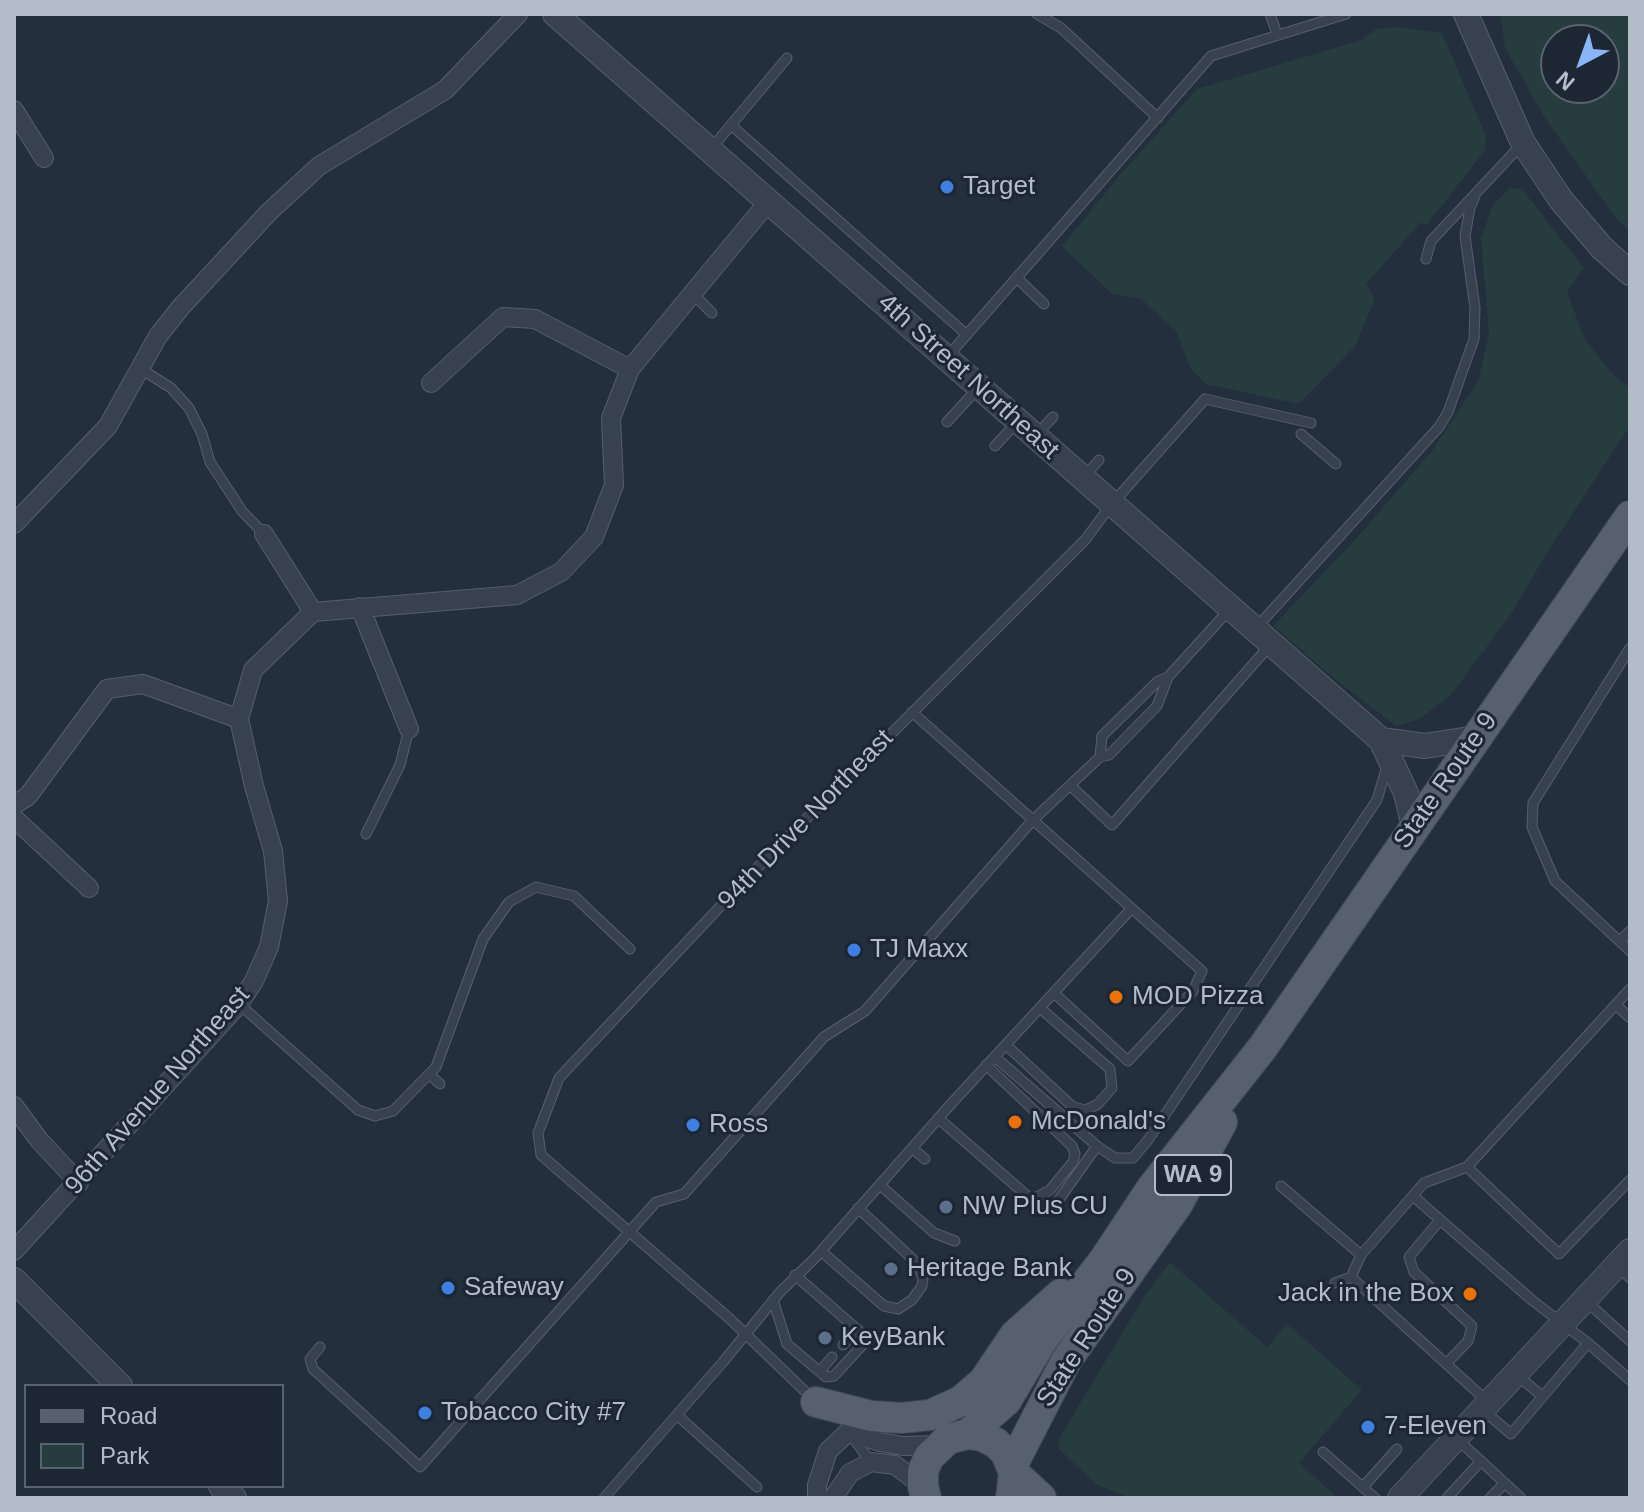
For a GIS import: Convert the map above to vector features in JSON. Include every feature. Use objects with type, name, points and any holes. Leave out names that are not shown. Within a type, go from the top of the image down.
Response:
[{"type":"main road","name":"State Route 9","points":[[968,1434],[1006,1401],[1041,1342],[1120,1237],[1151,1189],[1263,1047],[1630,516]]},
{"type":"main road","name":"State Route 9","points":[[1013,1479],[1066,1361],[1177,1205],[1263,1047]]},
{"type":"main road","points":[[816,1402],[871,1416],[901,1418],[930,1415],[961,1401],[984,1381],[1015,1335],[1120,1237]]},
{"type":"main road","points":[[924,1494],[923,1471],[929,1457],[948,1439],[968,1434],[996,1443],[1006,1453],[1013,1479],[1041,1498]]},
{"type":"street","points":[[14,524],[108,426],[158,336],[269,212],[319,166],[445,90],[518,14]]},
{"type":"street","name":"4th Street Northeast","points":[[555,14],[1381,740]]},
{"type":"street","points":[[1466,14],[1523,143],[1561,200],[1602,248],[1630,273]]},
{"type":"street","points":[[14,110],[44,158]]},
{"type":"street","points":[[264,534],[313,612],[517,595],[561,572],[594,537],[614,485],[611,418],[630,369],[769,201]]},
{"type":"street","points":[[431,383],[503,317],[535,319],[630,369]]},
{"type":"street","points":[[360,607],[409,729]]},
{"type":"street","name":"96th Avenue Northeast","points":[[14,1251],[239,1004],[254,981],[269,947],[278,901],[273,851],[239,719],[253,670],[313,612]]},
{"type":"street","points":[[14,805],[28,796],[107,689],[143,684],[239,719]]},
{"type":"street","points":[[1381,740],[1425,746],[1476,738]]},
{"type":"street","points":[[1381,740],[1406,793],[1414,827]]},
{"type":"street","points":[[14,818],[89,888]]},
{"type":"street","points":[[14,1106],[39,1140],[79,1183]]},
{"type":"street","points":[[1400,1498],[1585,1300],[1626,1265]]},
{"type":"street","points":[[14,1280],[118,1384]]},
{"type":"street","points":[[817,1498],[819,1477],[828,1451],[848,1432],[903,1446],[939,1445]]},
{"type":"street","points":[[833,1498],[850,1473],[871,1462],[895,1465],[924,1494]]},
{"type":"lane","points":[[1037,14],[1061,28],[1158,118]]},
{"type":"lane","points":[[1270,14],[1277,34]]},
{"type":"lane","points":[[947,358],[1211,56],[1346,14]]},
{"type":"lane","points":[[710,150],[787,58]]},
{"type":"lane","points":[[731,125],[967,335]]},
{"type":"lane","points":[[1426,259],[1431,241],[1523,143]]},
{"type":"lane","points":[[1071,786],[1112,825],[1262,637],[1439,427],[1448,412],[1474,339],[1475,308],[1465,236],[1475,196]]},
{"type":"lane","points":[[1017,278],[1044,304]]},
{"type":"lane","points":[[693,294],[712,313]]},
{"type":"lane","points":[[141,369],[171,388],[189,408],[202,434],[210,462],[242,511],[264,534]]},
{"type":"lane","points":[[947,422],[979,387]]},
{"type":"lane","name":"94th Drive Northeast","points":[[630,1231],[541,1155],[538,1133],[559,1078],[747,878],[1085,540],[1111,505],[1205,399],[1311,423]]},
{"type":"lane","points":[[995,446],[1053,417]]},
{"type":"lane","points":[[1301,434],[1336,464]]},
{"type":"lane","points":[[1082,479],[1099,460]]},
{"type":"lane","points":[[320,1347],[310,1359],[313,1369],[420,1467],[656,1202],[684,1194],[824,1037],[865,1011],[1032,821],[1100,757],[1109,755],[1157,706],[1168,677],[1230,609]]},
{"type":"lane","points":[[1630,648],[1533,803],[1532,827],[1555,881],[1630,951]]},
{"type":"lane","points":[[1100,757],[1102,736],[1158,681],[1168,677]]},
{"type":"lane","points":[[912,712],[1202,971],[1193,991],[1128,1061],[1054,993]]},
{"type":"lane","points":[[366,834],[400,765],[409,729]]},
{"type":"lane","points":[[995,1057],[1097,1146],[1115,1158],[1133,1158],[1377,800],[1388,768],[1381,740]]},
{"type":"lane","points":[[239,1004],[358,1110],[375,1116],[393,1111],[436,1067],[483,939],[509,902],[536,887],[574,896],[630,949]]},
{"type":"lane","points":[[604,1498],[795,1275],[821,1251],[986,1065],[1131,909]]},
{"type":"lane","points":[[1620,941],[1630,931]]},
{"type":"lane","points":[[1335,1283],[1351,1277],[1361,1255],[1424,1183],[1467,1167],[1630,989]]},
{"type":"lane","points":[[1616,1005],[1630,1018]]},
{"type":"lane","points":[[1006,1045],[1073,1107],[1086,1110],[1098,1104],[1112,1088],[1110,1069],[1040,1008]]},
{"type":"lane","points":[[986,1065],[1072,1146],[1075,1154],[1073,1162],[1050,1190],[1031,1200]]},
{"type":"lane","points":[[429,1074],[440,1084]]},
{"type":"lane","points":[[938,1118],[1031,1200],[1048,1210],[1055,1205],[1097,1146]]},
{"type":"lane","points":[[912,1148],[925,1159]]},
{"type":"lane","points":[[1467,1167],[1559,1254],[1630,1180]]},
{"type":"lane","points":[[880,1185],[934,1233],[955,1241]]},
{"type":"lane","points":[[1281,1186],[1361,1255]]},
{"type":"lane","points":[[1413,1196],[1630,1380]]},
{"type":"lane","points":[[821,1251],[884,1306],[898,1309],[917,1294],[923,1279],[918,1264],[858,1208]]},
{"type":"lane","points":[[1440,1220],[1409,1257],[1414,1272],[1472,1326],[1468,1341],[1446,1364]]},
{"type":"lane","points":[[630,1231],[848,1432],[871,1462]]},
{"type":"lane","points":[[773,1300],[787,1344],[826,1377],[834,1376],[868,1339],[795,1275]]},
{"type":"lane","points":[[1351,1277],[1446,1364],[1511,1434],[1588,1343]]},
{"type":"lane","points":[[1585,1300],[1630,1341]]},
{"type":"lane","points":[[843,1345],[856,1329]]},
{"type":"lane","points":[[820,1371],[832,1357]]},
{"type":"lane","points":[[1516,1374],[1542,1396]]},
{"type":"lane","points":[[677,1415],[757,1487]]},
{"type":"lane","points":[[1456,1438],[1521,1498]]},
{"type":"lane","points":[[1363,1487],[1397,1449]]},
{"type":"lane","points":[[1323,1452],[1375,1498]]},
{"type":"lane","points":[[1447,1498],[1481,1461]]},
{"type":"lane","points":[[1490,1498],[1505,1483]]},
{"type":"green space","points":[[1500,14],[1630,14],[1630,232],[1615,217],[1545,118],[1505,48]]},
{"type":"green space","points":[[1394,27],[1442,33],[1486,136],[1485,150],[1426,226],[1421,222],[1366,284],[1375,299],[1355,346],[1299,404],[1206,384],[1191,369],[1176,331],[1140,298],[1112,294],[1062,246],[1197,89],[1362,40],[1376,29]]},
{"type":"green space","points":[[1510,188],[1522,189],[1584,268],[1567,291],[1584,338],[1614,376],[1630,388],[1630,426],[1548,551],[1511,614],[1451,695],[1419,719],[1396,726],[1273,626],[1353,542],[1432,451],[1479,380],[1489,333],[1481,238],[1493,205]]},
{"type":"green space","points":[[1170,1262],[1267,1347],[1287,1324],[1362,1390],[1299,1463],[1338,1498],[1131,1498],[1096,1484],[1058,1448],[1060,1437],[1145,1295]]},
{"type":"place","name":"Target","points":[[947,187]]},
{"type":"place","name":"TJ Maxx","points":[[854,950]]},
{"type":"place","name":"MOD Pizza","points":[[1116,997]]},
{"type":"place","name":"McDonald's","points":[[1015,1122]]},
{"type":"place","name":"Ross","points":[[693,1125]]},
{"type":"place","name":"NW Plus CU","points":[[946,1207]]},
{"type":"place","name":"Heritage Bank","points":[[891,1269]]},
{"type":"place","name":"Safeway","points":[[448,1288]]},
{"type":"place","name":"Jack in the Box","points":[[1470,1294]]},
{"type":"place","name":"KeyBank","points":[[825,1338]]},
{"type":"place","name":"Tobacco City #7","points":[[425,1413]]},
{"type":"place","name":"7-Eleven","points":[[1368,1427]]}]
